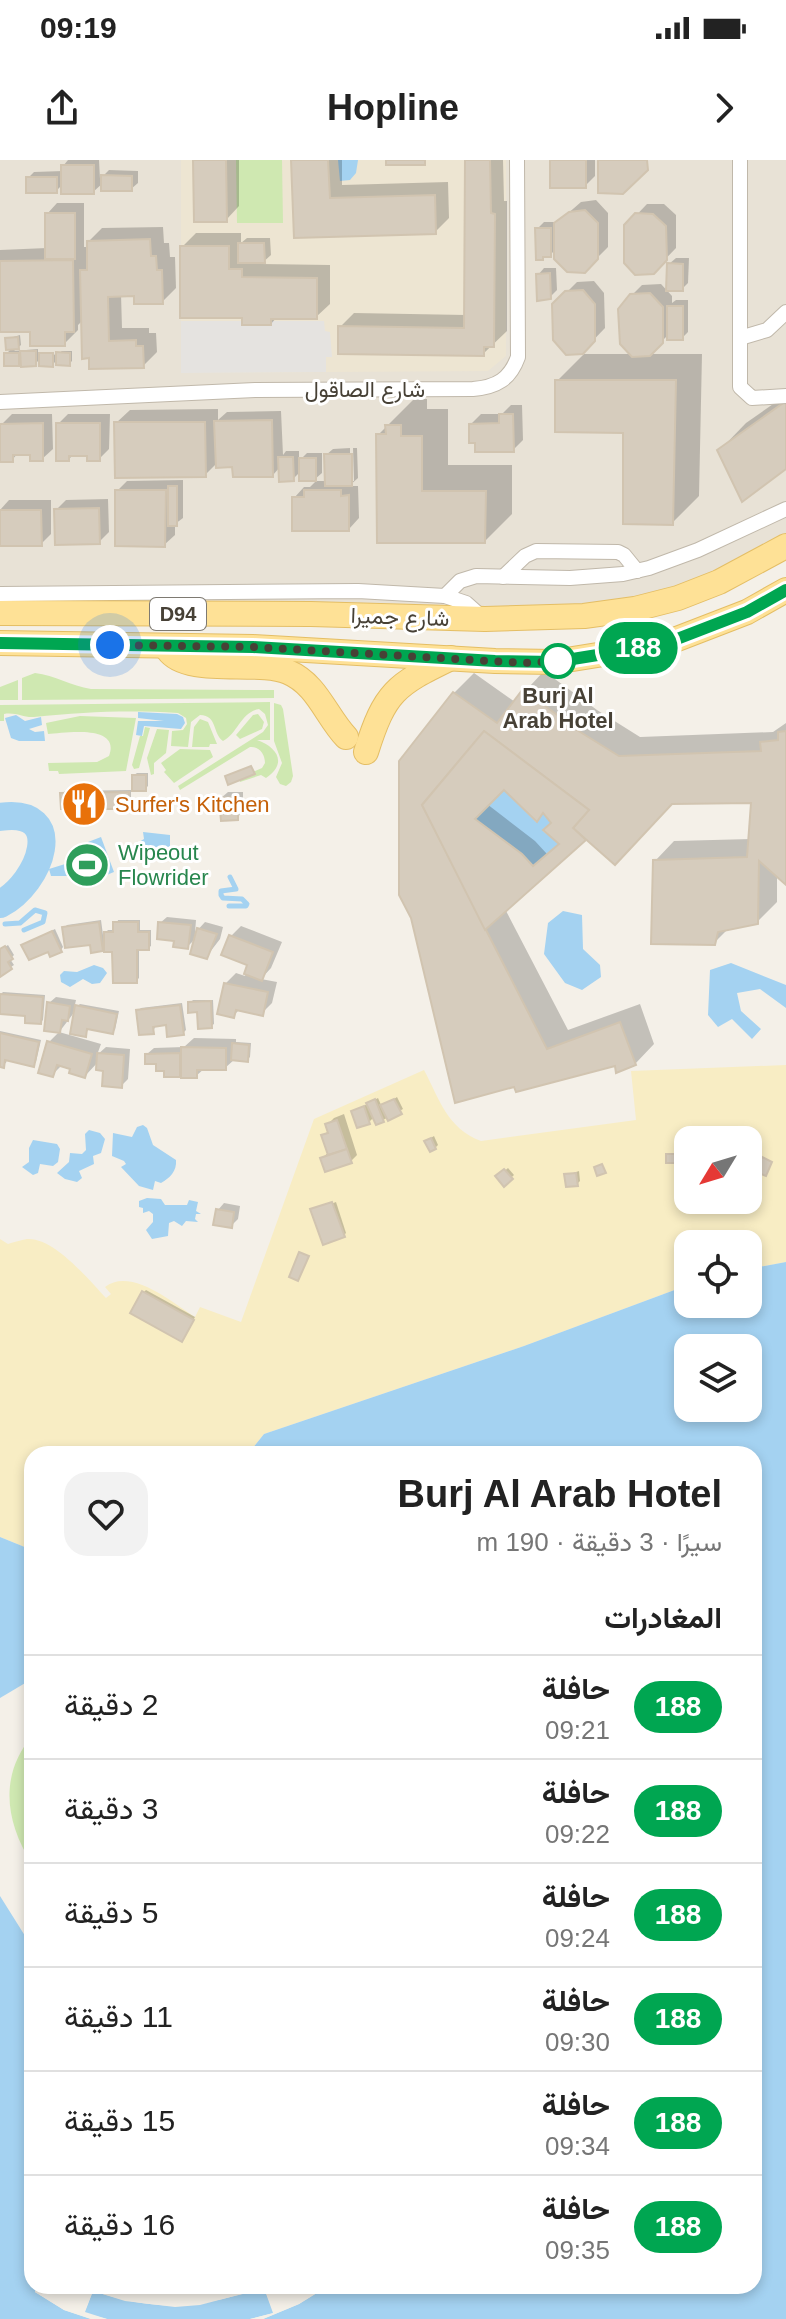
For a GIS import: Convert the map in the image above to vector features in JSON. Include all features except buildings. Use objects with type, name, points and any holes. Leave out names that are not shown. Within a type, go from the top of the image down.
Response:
[{"type":"main road","name":"شارع جميرا","points":[[0,613],[559,618],[635,609],[678,598],[732,576],[786,546]]},
{"type":"main road","name":"شارع جميرا","points":[[0,643],[253,647],[554,662],[641,648],[712,627],[786,590]]},
{"type":"main road","points":[[343,615],[347,624],[346,636],[330,644],[186,639],[173,641],[167,647],[177,659],[193,663],[270,667],[298,677],[314,692],[346,737]]},
{"type":"main road","points":[[376,653],[370,639],[380,633],[539,630],[554,624],[559,618]]},
{"type":"main road","points":[[366,752],[379,715],[391,695],[407,680],[453,657]]},
{"type":"street","name":"شارع الصاقول","points":[[0,402],[255,390],[473,389],[499,383],[514,369],[518,357],[517,160]]},
{"type":"street","points":[[740,160],[740,381],[743,392],[757,398],[786,396]]},
{"type":"street","points":[[740,338],[767,330],[786,312]]},
{"type":"street","points":[[445,596],[468,577],[597,577],[637,571],[722,541],[786,509]]},
{"type":"street","points":[[503,577],[525,556],[536,551],[618,552],[637,571]]},
{"type":"street","points":[[0,594],[358,591],[445,596],[466,603],[485,619]]},
{"type":"shaded area","points":[[0,160],[786,160],[786,549],[633,614],[0,616]]},
{"type":"shaded area","points":[[181,160],[506,160],[506,356],[488,371],[181,373]]},
{"type":"shaded area","points":[[181,321],[324,321],[325,331],[330,332],[332,357],[326,357],[326,372],[181,373]]},
{"type":"green space","points":[[236,160],[282,160],[283,223],[237,223]]},
{"type":"green space","points":[[35,673],[91,689],[274,690],[274,698],[22,700],[22,678]]},
{"type":"green space","points":[[18,680],[18,700],[0,700],[0,687]]},
{"type":"green space","points":[[270,702],[270,740],[257,740],[270,747],[277,756],[277,767],[273,772],[266,778],[261,775],[240,782],[239,778],[262,768],[265,763],[261,751],[250,747],[180,790],[178,786],[263,732],[268,725],[265,714],[259,709],[248,714],[223,741],[210,718],[200,715],[191,722],[188,747],[171,746],[172,731],[183,730],[187,724],[186,718],[178,713],[106,712],[30,717],[4,714],[4,721],[0,721],[0,705]]},
{"type":"green space","points":[[274,703],[283,709],[293,776],[286,786],[280,784],[276,777],[282,763],[274,741]]},
{"type":"green space","points":[[258,714],[264,722],[262,729],[240,739],[236,735],[253,715]]},
{"type":"green space","points":[[80,716],[136,718],[126,771],[59,774],[58,771],[49,771],[48,763],[97,762],[109,756],[111,746],[107,739],[99,735],[78,732],[48,734],[46,723]]},
{"type":"green space","points":[[200,719],[208,722],[217,744],[192,747],[194,727]]},
{"type":"green space","points":[[145,727],[150,728],[139,768],[134,769],[132,765]]},
{"type":"green space","points":[[157,729],[169,730],[166,753],[154,763],[154,774],[151,775],[147,758]]},
{"type":"green space","points":[[180,749],[210,750],[213,757],[174,783],[161,763]]},
{"type":"green space","points":[[24,1748],[24,1849],[11,1814],[10,1798],[15,1766]]},
{"type":"sand","points":[[786,1065],[786,1262],[762,1266],[762,1230],[674,1230],[674,1290],[524,1346],[264,1434],[254,1446],[24,1446],[24,1547],[0,1537],[0,1239],[8,1244],[27,1239],[48,1245],[81,1271],[106,1298],[111,1294],[105,1287],[127,1281],[152,1289],[195,1317],[200,1307],[241,1322],[314,1119],[424,1070],[452,1121],[481,1141],[636,1120],[631,1071]]},
{"type":"water","points":[[338,160],[358,160],[356,173],[350,180],[340,181]]},
{"type":"water","points":[[138,712],[177,714],[183,717],[185,723],[181,729],[144,726],[142,736],[136,735],[138,721],[164,721],[138,718]]},
{"type":"water","points":[[16,715],[25,721],[41,717],[42,725],[29,729],[44,731],[45,741],[11,738],[5,718]]},
{"type":"water","points":[[504,790],[536,822],[543,813],[551,823],[543,831],[559,844],[533,866],[475,819]]},
{"type":"water","points":[[143,832],[170,835],[170,859],[132,853],[131,847],[144,839]]},
{"type":"water","name":"Wipeout Flowrider","points":[[101,837],[114,872],[79,886],[76,876],[51,876],[49,869],[78,860],[75,847]]},
{"type":"water","points":[[563,911],[582,915],[583,949],[600,965],[601,977],[582,990],[565,983],[544,954],[548,923]]},
{"type":"water","points":[[731,963],[786,985],[786,1008],[760,989],[737,993],[741,1011],[761,1029],[752,1039],[732,1019],[718,1027],[708,1015],[710,970]]},
{"type":"water","points":[[94,965],[107,973],[100,983],[92,984],[83,979],[70,987],[61,982],[60,975],[64,971],[77,972]]},
{"type":"water","points":[[143,1125],[153,1145],[176,1160],[172,1174],[161,1183],[155,1181],[153,1190],[139,1186],[121,1167],[126,1164],[124,1161],[112,1156],[113,1133],[132,1137],[137,1127]]},
{"type":"water","points":[[89,1130],[100,1133],[105,1139],[101,1153],[93,1156],[94,1164],[79,1171],[82,1178],[77,1182],[65,1179],[57,1173],[69,1162],[70,1153],[82,1154],[86,1150],[85,1134]]},
{"type":"water","points":[[33,1140],[57,1144],[60,1149],[58,1162],[53,1166],[40,1164],[38,1173],[33,1175],[22,1167],[29,1162],[29,1148]]},
{"type":"water","points":[[161,1199],[165,1205],[187,1205],[189,1200],[198,1202],[196,1211],[201,1214],[196,1214],[195,1219],[198,1222],[186,1221],[182,1226],[174,1221],[169,1223],[168,1236],[152,1239],[146,1230],[153,1222],[153,1214],[149,1211],[143,1213],[143,1208],[139,1207],[139,1201]]},
{"type":"water","points":[[786,1262],[786,2319],[263,2319],[315,2294],[762,2294],[762,1446],[254,1446],[264,1434],[524,1346],[674,1290],[674,1318],[762,1318],[762,1266]]},
{"type":"water","points":[[0,1537],[24,1547],[24,1684],[0,1698]]},
{"type":"water","points":[[0,1896],[24,1934],[24,2294],[38,2294],[64,2310],[91,2319],[0,2319]]},
{"type":"water","points":[[92,2294],[159,2305],[218,2300],[241,2294],[266,2294],[274,2313],[250,2319],[107,2319],[84,2313]]},
{"type":"pier","points":[[38,2294],[45,2294],[66,2307],[80,2311],[92,2294],[85,2312],[107,2319],[91,2319],[64,2310]]},
{"type":"pier","points":[[103,2294],[175,2303],[241,2294],[200,2305],[175,2307],[125,2301]]},
{"type":"pier","points":[[266,2294],[271,2294],[277,2309],[306,2294],[315,2294],[263,2319],[250,2319],[273,2313]]},
{"type":"waterway","points":[[0,817],[21,817],[34,823],[41,835],[36,865],[15,894],[0,904]]},
{"type":"waterway","points":[[229,906],[247,904],[242,899],[223,898],[221,895],[221,891],[236,889],[230,877]]},
{"type":"waterway","points":[[5,924],[20,923],[35,910],[45,913],[43,922],[24,930]]},
{"type":"bus line","name":"188","points":[[0,643],[253,647],[524,663],[554,662],[677,639],[747,612],[786,590]]},
{"type":"place","name":"Burj Al Arab Hotel","points":[[558,661]]},
{"type":"place","name":"Surfer's Kitchen","points":[[84,804]]},
{"type":"place","name":"Wipeout Flowrider","points":[[87,865]]},
{"type":"route","points":[[110,645],[253,647],[524,663],[558,661]]}]
